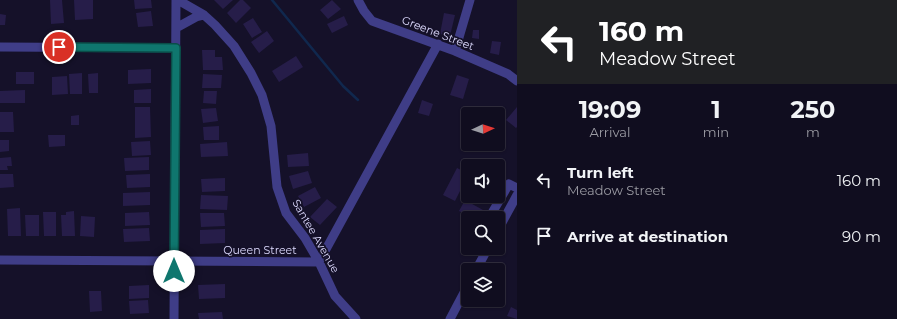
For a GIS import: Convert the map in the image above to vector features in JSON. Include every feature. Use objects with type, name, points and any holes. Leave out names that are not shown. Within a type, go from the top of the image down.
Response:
[{"type":"street","name":"Santee Avenue","points":[[177,0],[204,15],[216,25],[234,46],[251,73],[262,95],[271,126],[277,187],[286,213],[305,238],[319,262],[335,296],[356,319]]},
{"type":"street","points":[[174,319],[177,0]]},
{"type":"street","name":"Greene Street","points":[[358,0],[372,21],[455,51],[508,74],[517,81]]},
{"type":"street","points":[[455,51],[470,0]]},
{"type":"street","points":[[176,28],[196,17],[204,15]]},
{"type":"street","points":[[319,262],[438,44]]},
{"type":"street","points":[[0,47],[176,48]]},
{"type":"street","points":[[493,211],[509,184],[517,188]]},
{"type":"street","points":[[505,218],[517,195]]},
{"type":"street","points":[[495,207],[507,214]]},
{"type":"street","name":"Queen Street","points":[[0,260],[319,262]]},
{"type":"street","points":[[450,319],[461,298]]},
{"type":"building","points":[[50,0],[62,0],[64,23],[51,24]]},
{"type":"building","points":[[74,0],[93,0],[93,19],[75,20]]},
{"type":"building","points":[[134,0],[151,0],[152,8],[135,9]]},
{"type":"building","points":[[214,0],[233,0],[223,9]]},
{"type":"building","points":[[240,0],[243,0],[251,8],[236,23],[227,13]]},
{"type":"building","points":[[332,0],[341,9],[328,19],[320,10]]},
{"type":"building","points":[[151,11],[153,26],[138,27],[136,13]]},
{"type":"building","points":[[444,13],[455,15],[450,36],[440,34]]},
{"type":"building","points":[[0,14],[6,15],[5,25],[0,25]]},
{"type":"building","points":[[344,16],[348,25],[332,33],[327,24]]},
{"type":"building","points":[[253,18],[262,32],[252,38],[243,24]]},
{"type":"building","points":[[473,30],[479,30],[479,39],[472,38]]},
{"type":"building","points":[[267,31],[274,41],[259,53],[251,42]]},
{"type":"building","points":[[492,41],[501,42],[499,55],[490,53]]},
{"type":"building","points":[[202,50],[215,50],[215,57],[222,57],[223,70],[203,70]]},
{"type":"building","points":[[296,56],[303,67],[279,82],[272,71]]},
{"type":"building","points":[[151,69],[151,83],[128,84],[128,70]]},
{"type":"building","points":[[16,72],[34,72],[34,84],[16,84]]},
{"type":"building","points":[[82,73],[82,94],[70,94],[69,74]]},
{"type":"building","points":[[98,73],[98,93],[89,93],[88,74]]},
{"type":"building","points":[[203,74],[222,75],[221,88],[202,88]]},
{"type":"building","points":[[457,75],[469,79],[463,99],[450,95]]},
{"type":"building","points":[[67,76],[68,94],[52,95],[52,77]]},
{"type":"building","points":[[151,89],[151,103],[134,103],[134,90]]},
{"type":"building","points":[[25,90],[25,103],[0,103],[0,91]]},
{"type":"building","points":[[204,91],[217,91],[216,104],[203,103]]},
{"type":"building","points":[[422,100],[433,104],[429,116],[418,113]]},
{"type":"building","points":[[135,107],[150,107],[151,137],[135,138]]},
{"type":"building","points":[[517,107],[517,127],[516,128],[506,120]]},
{"type":"building","points":[[216,108],[218,121],[203,123],[201,109]]},
{"type":"building","points":[[0,112],[13,112],[14,132],[0,132]]},
{"type":"building","points":[[79,115],[79,125],[71,125],[71,116]]},
{"type":"building","points":[[219,126],[219,140],[204,140],[203,127]]},
{"type":"building","points":[[48,135],[65,135],[65,146],[49,147]]},
{"type":"building","points":[[0,140],[9,140],[9,151],[0,152]]},
{"type":"building","points":[[150,141],[151,155],[132,156],[131,142]]},
{"type":"building","points":[[227,142],[228,156],[201,157],[200,144]]},
{"type":"building","points":[[308,153],[309,166],[288,167],[287,155]]},
{"type":"building","points":[[11,157],[12,166],[7,166],[8,170],[0,170],[0,158]]},
{"type":"building","points":[[149,157],[149,170],[125,171],[124,158]]},
{"type":"building","points":[[457,168],[461,170],[461,189],[455,201],[443,195]]},
{"type":"building","points":[[308,171],[312,183],[293,189],[289,176]]},
{"type":"building","points":[[0,174],[13,174],[14,187],[0,188]]},
{"type":"building","points":[[150,174],[150,187],[127,188],[126,175]]},
{"type":"building","points":[[225,178],[225,191],[202,192],[201,179]]},
{"type":"building","points":[[315,187],[321,198],[304,207],[298,196]]},
{"type":"building","points":[[150,192],[150,205],[123,206],[123,193]]},
{"type":"building","points":[[201,195],[228,196],[227,210],[200,209]]},
{"type":"building","points":[[327,199],[337,207],[320,225],[310,217]]},
{"type":"building","points":[[463,203],[470,203],[483,210],[461,212],[459,211]]},
{"type":"building","points":[[20,208],[21,236],[8,236],[7,209]]},
{"type":"building","points":[[74,211],[75,236],[62,236],[61,215],[66,215],[66,212]]},
{"type":"building","points":[[43,212],[56,212],[56,236],[44,236]]},
{"type":"building","points":[[149,212],[150,225],[125,226],[125,213]]},
{"type":"building","points":[[200,213],[224,213],[225,226],[201,227]]},
{"type":"building","points":[[25,215],[39,215],[39,236],[26,236]]},
{"type":"building","points":[[81,216],[95,217],[94,237],[80,236]]},
{"type":"building","points":[[149,228],[150,241],[124,242],[123,229]]},
{"type":"building","points":[[225,229],[225,243],[200,244],[200,230]]},
{"type":"building","points":[[225,284],[225,298],[199,299],[198,285]]},
{"type":"building","points":[[149,285],[149,298],[129,299],[129,286]]},
{"type":"building","points":[[89,291],[101,291],[102,311],[90,312]]},
{"type":"building","points":[[148,300],[149,313],[130,314],[129,301]]},
{"type":"building","points":[[511,307],[517,310],[517,319],[507,316]]},
{"type":"building","points":[[222,312],[223,319],[199,319],[198,313]]},
{"type":"waterway","points":[[272,0],[343,86],[358,100]]},
{"type":"route","points":[[59,47],[176,48],[174,271]]}]
